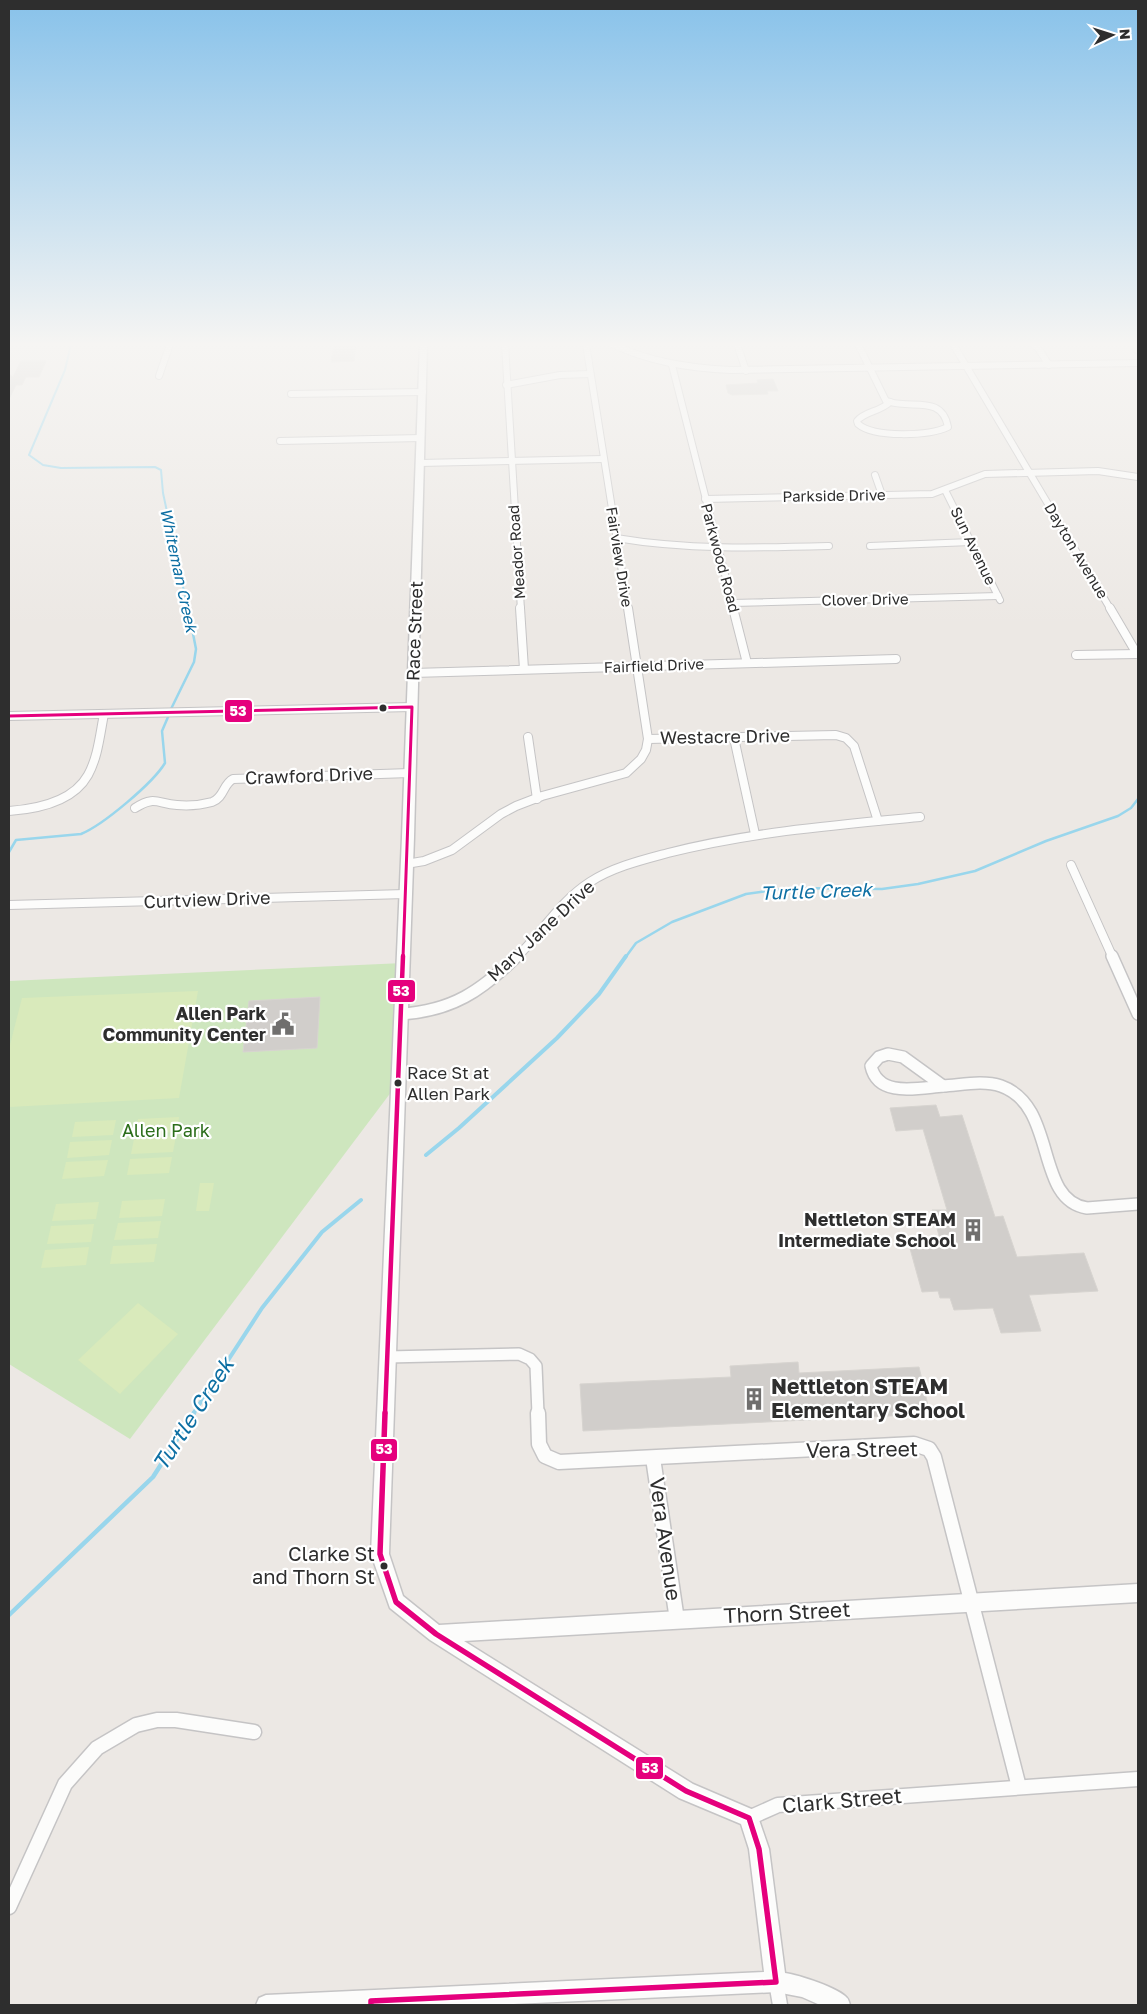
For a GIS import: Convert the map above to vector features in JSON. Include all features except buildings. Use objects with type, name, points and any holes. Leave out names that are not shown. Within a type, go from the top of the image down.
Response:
[{"type":"street","points":[[280,441],[421,438]]},
{"type":"street","name":"Race Street","points":[[421,438],[380,1554],[396,1602],[436,1634]]},
{"type":"street","name":"Meador Road","points":[[509,438],[524,670]]},
{"type":"street","name":"Fairview Drive","points":[[600,438],[648,739]]},
{"type":"street","name":"Parkwood Road","points":[[690,438],[747,663]]},
{"type":"street","name":"Dayton Avenue","points":[[1009,438],[1138,654]]},
{"type":"street","points":[[420,463],[603,459]]},
{"type":"street","name":"Parkside Drive","points":[[705,499],[932,494],[946,492],[978,475],[1098,471],[1138,477]]},
{"type":"street","points":[[875,475],[882,495]]},
{"type":"street","name":"Sun Avenue","points":[[946,492],[999,599]]},
{"type":"street","points":[[616,538],[662,546],[718,548],[829,546]]},
{"type":"street","points":[[870,546],[971,542]]},
{"type":"street","name":"Clover Drive","points":[[732,603],[999,599]]},
{"type":"street","points":[[1076,655],[1138,654]]},
{"type":"street","name":"Fairfield Drive","points":[[413,672],[896,659]]},
{"type":"street","points":[[9,716],[412,707]]},
{"type":"street","points":[[9,811],[44,805],[65,796],[79,786],[89,772],[104,714]]},
{"type":"street","name":"Westacre Drive","points":[[406,864],[428,861],[444,856],[488,823],[514,807],[626,773],[634,768],[646,754],[648,739],[836,735],[846,738],[854,746],[878,821]]},
{"type":"street","points":[[528,737],[536,799]]},
{"type":"street","points":[[734,738],[755,834]]},
{"type":"street","name":"Crawford Drive","points":[[136,808],[143,802],[162,801],[176,805],[217,801],[223,795],[225,784],[234,779],[410,772]]},
{"type":"street","name":"Mary Jane Drive","points":[[401,1014],[429,1011],[464,999],[518,954],[567,901],[595,879],[621,867],[693,846],[755,834],[920,817]]},
{"type":"street","points":[[1071,865],[1138,1014]]},
{"type":"street","name":"Curtview Drive","points":[[9,905],[405,894]]},
{"type":"street","points":[[943,1086],[926,1077],[912,1063],[899,1055],[888,1054],[879,1057],[871,1066],[873,1077],[881,1084],[895,1088],[992,1084],[1017,1092],[1031,1108],[1058,1189],[1067,1201],[1083,1207],[1138,1204]]},
{"type":"street","name":"Vera Street","points":[[387,1357],[519,1354],[530,1359],[536,1366],[539,1444],[545,1456],[559,1462],[914,1444],[924,1446],[934,1456],[974,1603],[1019,1787]]},
{"type":"street","name":"Vera Avenue","points":[[653,1458],[677,1620]]},
{"type":"street","name":"Thorn Street","points":[[436,1634],[1138,1593]]},
{"type":"street","points":[[436,1634],[686,1790],[749,1818],[759,1849],[780,2005]]},
{"type":"street","points":[[9,1907],[65,1784],[98,1748],[136,1725],[157,1720],[176,1720],[254,1732]]},
{"type":"street","name":"Clark Street","points":[[749,1818],[778,1805],[1138,1778]]},
{"type":"street","points":[[266,2005],[371,2003],[776,1982],[791,1983],[807,1988],[840,2005]]},
{"type":"green space","name":"Allen Park","points":[[403,963],[398,1083],[130,1439],[9,1364],[9,981]]},
{"type":"green space","points":[[198,991],[179,1098],[9,1107],[9,1049],[22,998]]},
{"type":"green space","points":[[179,1117],[177,1132],[135,1134],[138,1119]]},
{"type":"green space","points":[[116,1120],[113,1135],[72,1137],[75,1122]]},
{"type":"green space","points":[[176,1136],[173,1152],[131,1154],[134,1139]]},
{"type":"green space","points":[[112,1140],[109,1155],[67,1158],[70,1142]]},
{"type":"green space","points":[[172,1157],[169,1173],[127,1175],[130,1159]]},
{"type":"green space","points":[[108,1160],[104,1176],[62,1179],[66,1162]]},
{"type":"green space","points":[[200,1183],[214,1183],[209,1211],[196,1211]]},
{"type":"green space","points":[[165,1199],[162,1216],[119,1218],[122,1201]]},
{"type":"green space","points":[[99,1202],[96,1219],[52,1221],[56,1204]]},
{"type":"green space","points":[[161,1221],[158,1238],[114,1240],[118,1223]]},
{"type":"green space","points":[[94,1224],[91,1242],[47,1244],[51,1226]]},
{"type":"green space","points":[[157,1244],[154,1262],[110,1264],[113,1246]]},
{"type":"green space","points":[[89,1247],[86,1265],[41,1268],[45,1250]]},
{"type":"green space","points":[[138,1303],[178,1334],[120,1394],[78,1360]]},
{"type":"waterway","name":"Whiteman Creek","points":[[36,438],[29,455],[43,465],[61,468],[155,467],[161,470],[163,493],[188,610]]},
{"type":"waterway","name":"Whiteman Creek","points":[[171,709],[194,662],[196,649],[188,608]]},
{"type":"waterway","name":"Whiteman Creek","points":[[9,852],[16,840],[81,834],[102,822],[127,803],[150,781],[165,763],[162,731],[168,717]]},
{"type":"waterway","name":"Turtle Creek","points":[[625,958],[636,943],[672,922],[746,894],[790,888],[882,889],[918,884],[975,871],[1046,841],[1118,816],[1131,808],[1138,799]]},
{"type":"waterway","name":"Turtle Creek","points":[[426,1155],[459,1128],[557,1038],[599,994],[626,956]]},
{"type":"waterway","name":"Turtle Creek","points":[[193,1414],[262,1308],[322,1232],[361,1200]]},
{"type":"waterway","name":"Turtle Creek","points":[[9,1615],[153,1477],[194,1413]]},
{"type":"transit line","name":"53","points":[[9,716],[412,707],[380,1554],[396,1602],[436,1634],[686,1791],[749,1818],[759,1849],[776,1982],[371,2001],[371,2005]]},
{"type":"place","name":"Allen Park Community Center","points":[[283,1024]]},
{"type":"place","name":"Race St at Allen Park","points":[[398,1083]]},
{"type":"place","name":"Nettleton STEAM Intermediate School","points":[[973,1230]]},
{"type":"place","name":"Nettleton STEAM Elementary School","points":[[754,1399]]},
{"type":"place","name":"Clarke St and Thorn St","points":[[384,1566]]}]
